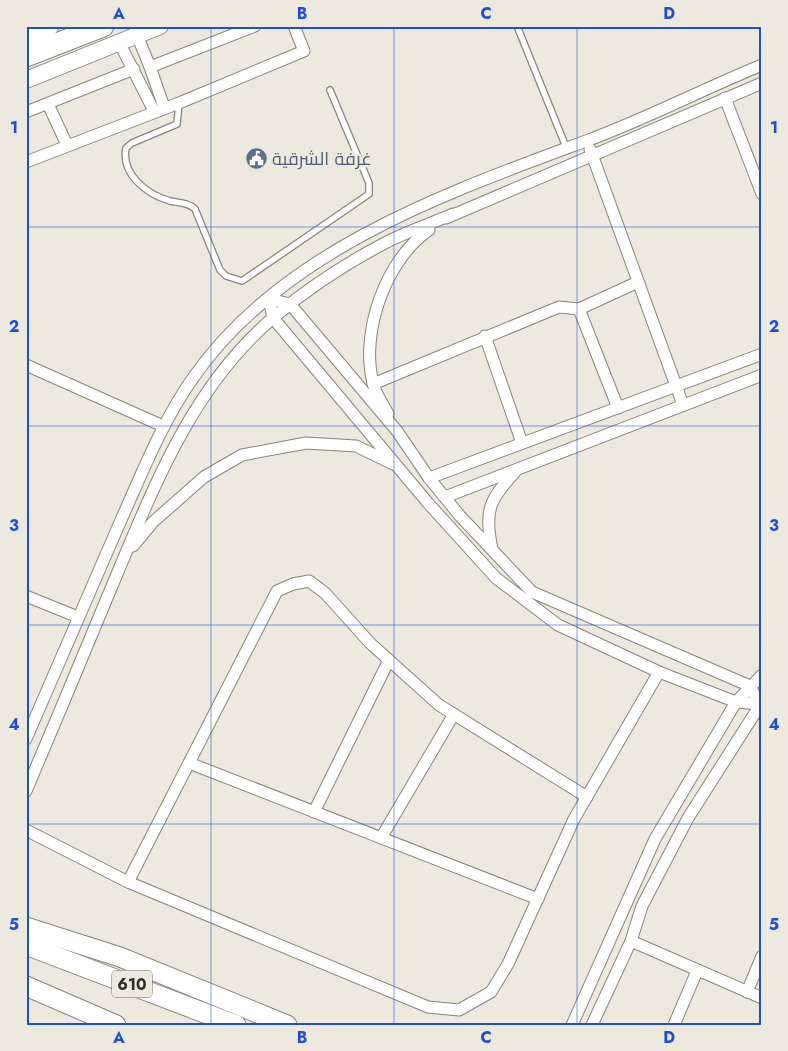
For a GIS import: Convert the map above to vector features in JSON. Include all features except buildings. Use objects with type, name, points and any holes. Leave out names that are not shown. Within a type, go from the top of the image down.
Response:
[{"type":"highway","points":[[26,35],[48,26]]},
{"type":"highway","points":[[26,56],[103,26]]},
{"type":"main road","points":[[26,80],[160,26]]},
{"type":"main road","points":[[26,928],[120,957],[287,1025]]},
{"type":"main road","name":"610","points":[[26,945],[236,1025]]},
{"type":"main road","name":"610","points":[[26,986],[116,1025]]},
{"type":"street","points":[[150,67],[255,26]]},
{"type":"street","points":[[26,162],[159,109],[179,103],[304,50],[294,26]]},
{"type":"street","points":[[137,35],[150,67],[159,109]]},
{"type":"street","points":[[119,42],[159,109]]},
{"type":"street","points":[[26,739],[163,426],[193,377],[230,333],[304,272],[377,226],[587,140],[762,65]]},
{"type":"street","points":[[26,112],[134,69]]},
{"type":"street","points":[[26,791],[166,460],[186,423],[208,390],[236,356],[272,318],[342,268],[384,243],[762,83]]},
{"type":"street","points":[[725,98],[762,194]]},
{"type":"street","points":[[48,104],[67,145]]},
{"type":"street","points":[[587,140],[684,405]]},
{"type":"street","points":[[397,431],[373,384],[372,325],[378,302],[400,258],[414,240],[453,214]]},
{"type":"street","points":[[373,384],[485,336],[559,307],[579,309],[638,282]]},
{"type":"street","points":[[269,299],[290,304],[397,431],[429,478],[492,551],[532,592],[750,686],[760,703]]},
{"type":"street","points":[[269,299],[272,318],[396,466],[496,578],[558,625],[659,672],[736,702],[760,703]]},
{"type":"street","points":[[579,309],[618,408]]},
{"type":"street","points":[[485,336],[522,443]]},
{"type":"street","points":[[429,478],[762,354]]},
{"type":"street","points":[[26,365],[163,426]]},
{"type":"street","points":[[445,497],[762,375]]},
{"type":"street","points":[[126,555],[153,522],[204,477],[242,455],[306,443],[356,446],[396,466]]},
{"type":"street","points":[[492,551],[487,526],[492,499],[519,469]]},
{"type":"street","points":[[128,882],[277,591],[293,584],[309,581],[325,593],[389,660],[439,705],[587,797]]},
{"type":"street","points":[[26,596],[78,617]]},
{"type":"street","points":[[314,812],[389,660]]},
{"type":"street","points":[[26,830],[128,882],[428,1007],[459,1010],[490,992],[508,964],[574,819],[659,672]]},
{"type":"street","points":[[572,1025],[655,839],[736,702],[762,675]]},
{"type":"street","points":[[592,1025],[631,941],[642,906],[688,818],[760,703]]},
{"type":"street","points":[[381,838],[454,714]]},
{"type":"street","points":[[189,763],[538,899]]},
{"type":"street","points":[[26,917],[80,937],[120,957]]},
{"type":"street","points":[[631,941],[762,998]]},
{"type":"street","points":[[747,992],[762,956]]},
{"type":"street","points":[[674,1025],[698,971]]},
{"type":"lane","points":[[517,26],[566,147]]},
{"type":"lane","points":[[179,103],[177,124],[173,128],[132,143],[126,148],[126,166],[139,184],[153,194],[170,201],[190,204],[195,209],[220,270],[226,276],[242,281],[369,194],[370,183],[330,90]]},
{"type":"place","name":"غرفة الشرقية","points":[[256,159]]}]
